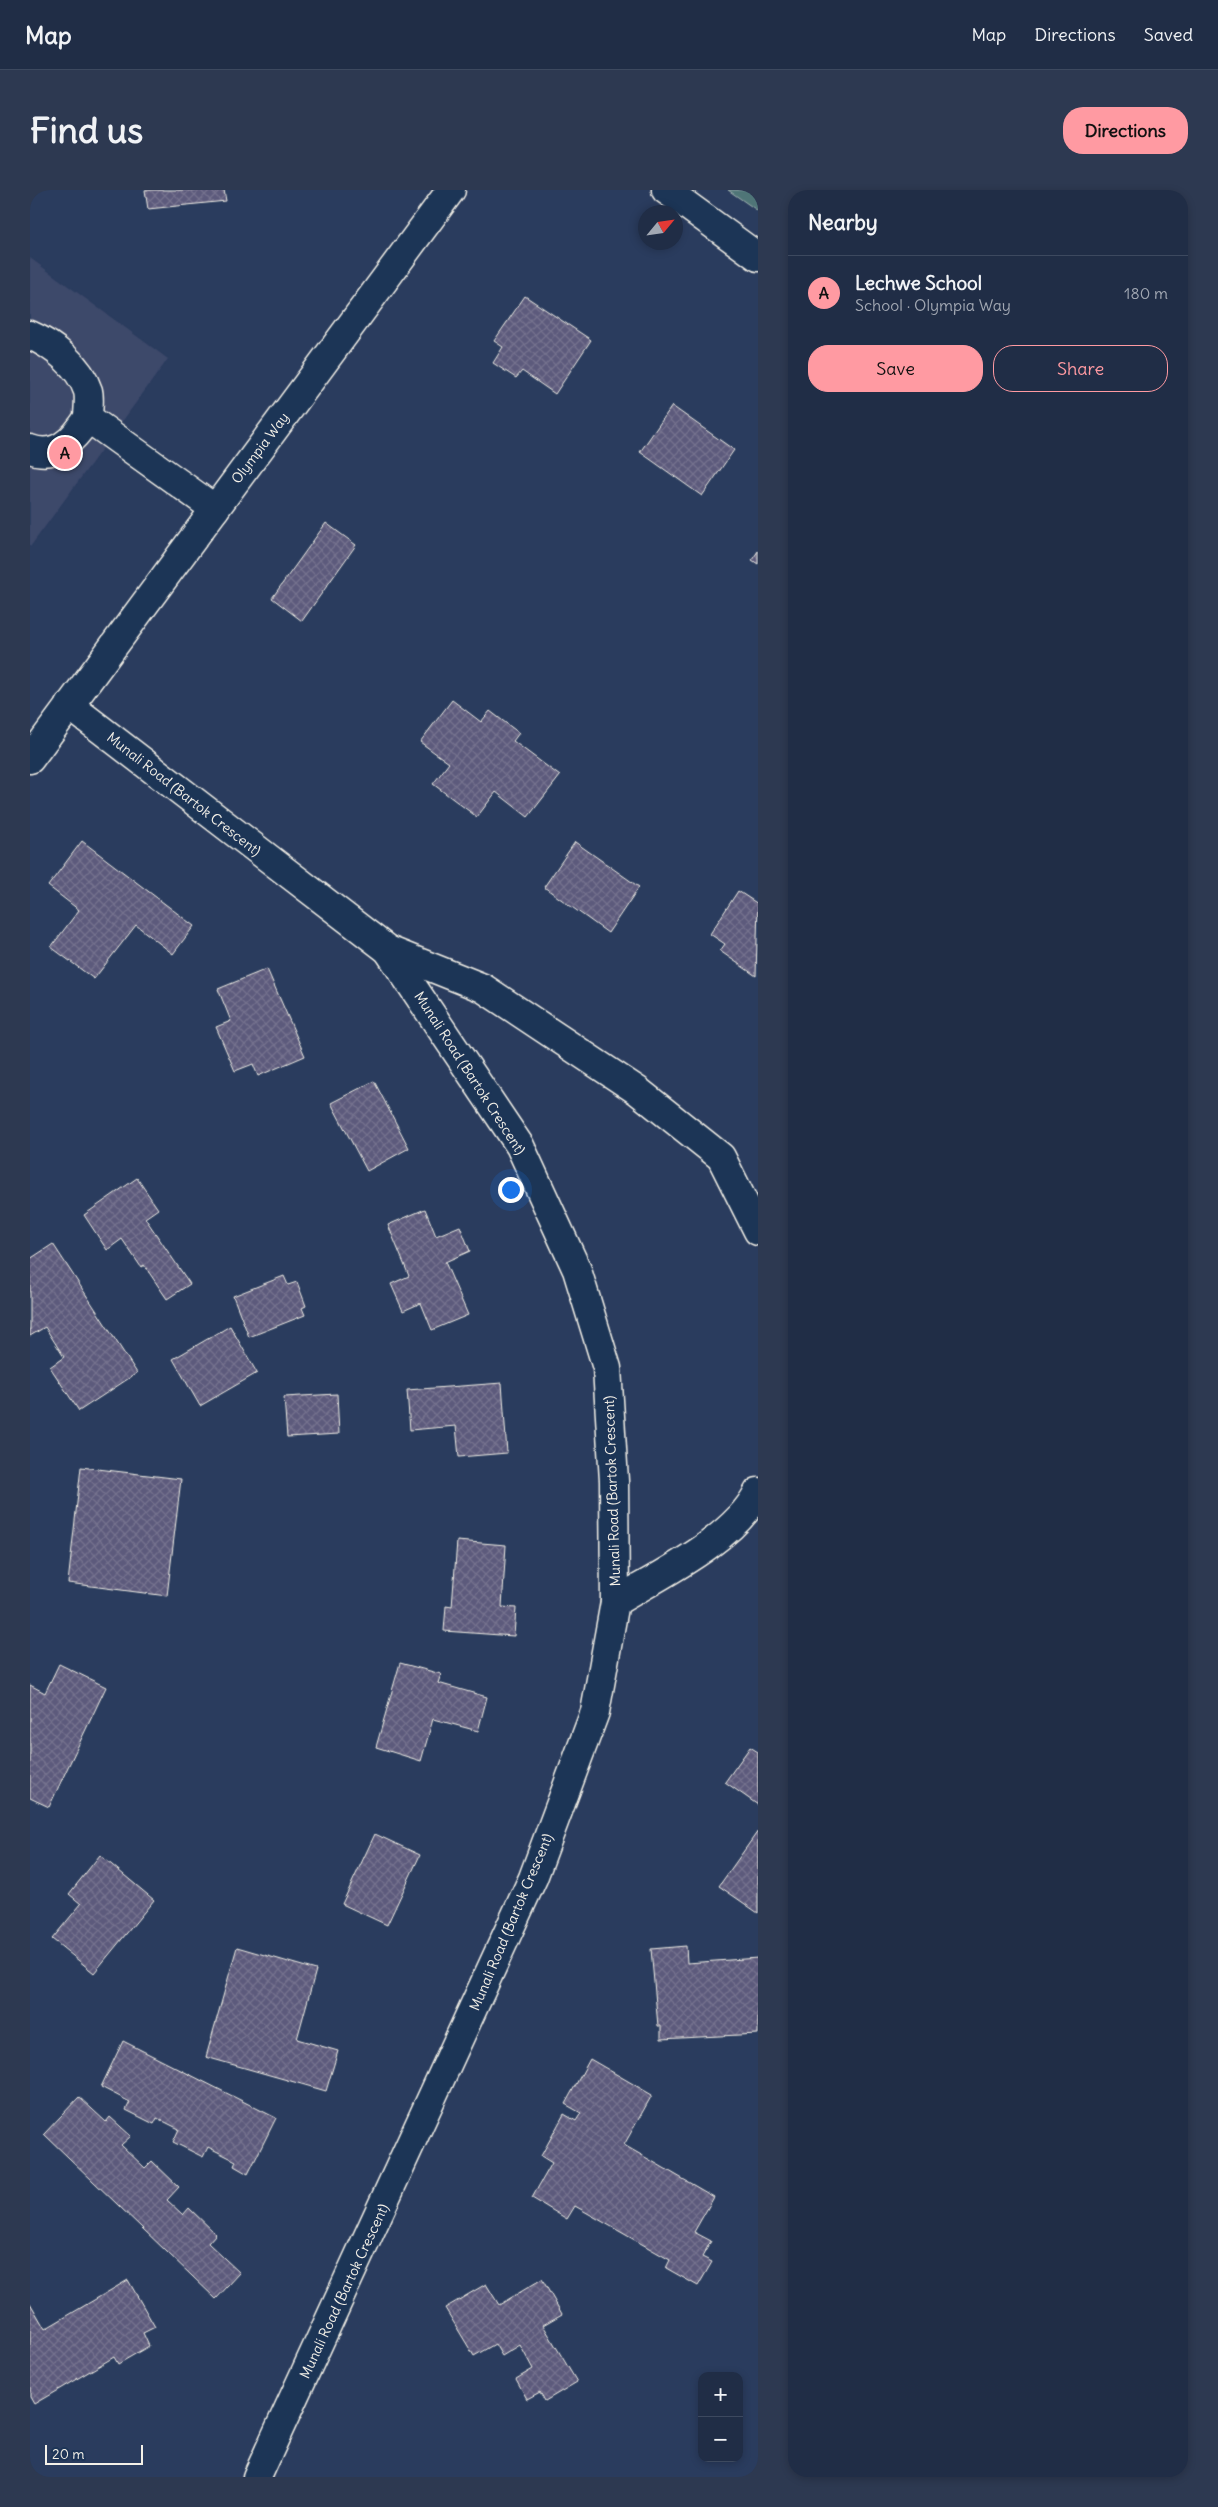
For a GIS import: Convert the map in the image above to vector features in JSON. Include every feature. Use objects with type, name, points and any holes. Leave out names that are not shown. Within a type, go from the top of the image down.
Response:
[{"type":"street","name":"Olympia Way","points":[[30,759],[451,190]]},
{"type":"street","points":[[666,190],[758,257]]},
{"type":"street","points":[[30,336],[44,341],[70,363],[88,392],[88,418],[78,433],[61,449],[50,453],[30,450]]},
{"type":"street","points":[[88,418],[214,509]]},
{"type":"street","name":"Munali Road (Bartok Crescent)","points":[[69,705],[388,950],[520,1146],[577,1270],[607,1368],[614,1481],[615,1602],[594,1712],[533,1878],[257,2477]]},
{"type":"street","points":[[388,950],[483,988],[638,1091],[720,1157],[758,1231]]},
{"type":"street","points":[[615,1602],[712,1543],[751,1506],[758,1492]]},
{"type":"shaded area","points":[[30,258],[168,359],[30,547]]},
{"type":"green space","points":[[728,190],[758,190],[758,211]]},
{"type":"building","points":[[145,190],[224,190],[226,201],[148,209]]},
{"type":"building","points":[[525,296],[591,340],[555,394],[522,371],[516,378],[493,363],[503,347],[494,341]]},
{"type":"building","points":[[672,406],[734,450],[702,496],[640,452]]},
{"type":"building","points":[[326,523],[356,545],[302,621],[272,598]]},
{"type":"building","points":[[758,551],[758,564],[752,560]]},
{"type":"building","points":[[452,700],[481,722],[490,711],[519,733],[513,741],[560,776],[528,817],[496,792],[477,817],[433,784],[449,763],[420,742]]},
{"type":"building","points":[[82,841],[194,926],[173,954],[136,925],[94,979],[51,947],[79,910],[48,886]]},
{"type":"building","points":[[575,842],[639,887],[608,933],[544,887]]},
{"type":"building","points":[[738,891],[758,904],[756,976],[720,951],[725,944],[710,934]]},
{"type":"building","points":[[267,969],[305,1056],[258,1076],[253,1064],[235,1071],[216,1027],[231,1021],[218,989]]},
{"type":"building","points":[[374,1081],[409,1148],[367,1171],[331,1103]]},
{"type":"building","points":[[137,1178],[158,1209],[145,1218],[190,1284],[167,1299],[144,1265],[141,1267],[122,1239],[107,1250],[84,1215]]},
{"type":"building","points":[[425,1209],[436,1236],[460,1226],[470,1251],[445,1262],[468,1315],[432,1330],[421,1303],[403,1311],[391,1284],[409,1276],[388,1225]]},
{"type":"building","points":[[53,1244],[137,1373],[79,1411],[50,1367],[64,1357],[45,1327],[30,1336],[30,1259]]},
{"type":"building","points":[[284,1276],[288,1285],[297,1282],[306,1306],[302,1308],[305,1315],[249,1337],[233,1296]]},
{"type":"building","points":[[230,1326],[257,1373],[200,1406],[173,1359]]},
{"type":"building","points":[[502,1383],[507,1453],[459,1457],[456,1426],[410,1430],[407,1390]]},
{"type":"building","points":[[337,1394],[339,1434],[287,1437],[284,1397]]},
{"type":"building","points":[[81,1467],[181,1479],[167,1596],[68,1583]]},
{"type":"building","points":[[457,1541],[506,1545],[502,1607],[516,1608],[514,1636],[444,1631],[446,1606],[452,1607]]},
{"type":"building","points":[[400,1663],[441,1674],[438,1683],[487,1697],[478,1731],[433,1719],[421,1761],[376,1747]]},
{"type":"building","points":[[59,1664],[106,1687],[49,1807],[30,1798],[30,1685],[45,1693]]},
{"type":"building","points":[[750,1747],[758,1752],[758,1805],[725,1782]]},
{"type":"building","points":[[758,1831],[758,1913],[719,1886]]},
{"type":"building","points":[[375,1834],[420,1855],[387,1925],[342,1904]]},
{"type":"building","points":[[100,1855],[154,1900],[94,1973],[52,1939],[81,1904],[69,1894]]},
{"type":"building","points":[[686,1946],[687,1963],[758,1958],[758,2034],[661,2039],[661,2026],[658,2026],[651,1949]]},
{"type":"building","points":[[237,1947],[316,1970],[297,2039],[338,2051],[326,2091],[206,2057]]},
{"type":"building","points":[[123,2041],[276,2118],[248,2174],[234,2166],[236,2161],[208,2147],[203,2157],[173,2142],[179,2129],[157,2118],[154,2124],[126,2110],[130,2102],[101,2087]]},
{"type":"building","points":[[590,2059],[652,2095],[624,2145],[714,2197],[694,2232],[711,2241],[702,2257],[712,2262],[698,2286],[666,2268],[670,2260],[575,2206],[567,2219],[532,2198],[552,2163],[541,2156],[564,2114],[576,2121],[581,2113],[565,2104]]},
{"type":"building","points":[[79,2097],[106,2122],[110,2117],[131,2136],[121,2145],[145,2168],[152,2161],[179,2187],[167,2200],[183,2215],[189,2208],[216,2234],[208,2243],[240,2273],[216,2299],[44,2134]]},
{"type":"building","points":[[542,2279],[562,2314],[543,2325],[577,2382],[545,2401],[540,2392],[527,2399],[516,2379],[533,2369],[520,2345],[502,2356],[495,2344],[474,2356],[445,2308],[486,2284],[499,2305]]},
{"type":"building","points":[[128,2280],[155,2327],[143,2333],[149,2346],[118,2364],[114,2357],[34,2404],[30,2397],[30,2303],[45,2329]]},
{"type":"place","name":"Lechwe School","points":[[65,453]]}]
